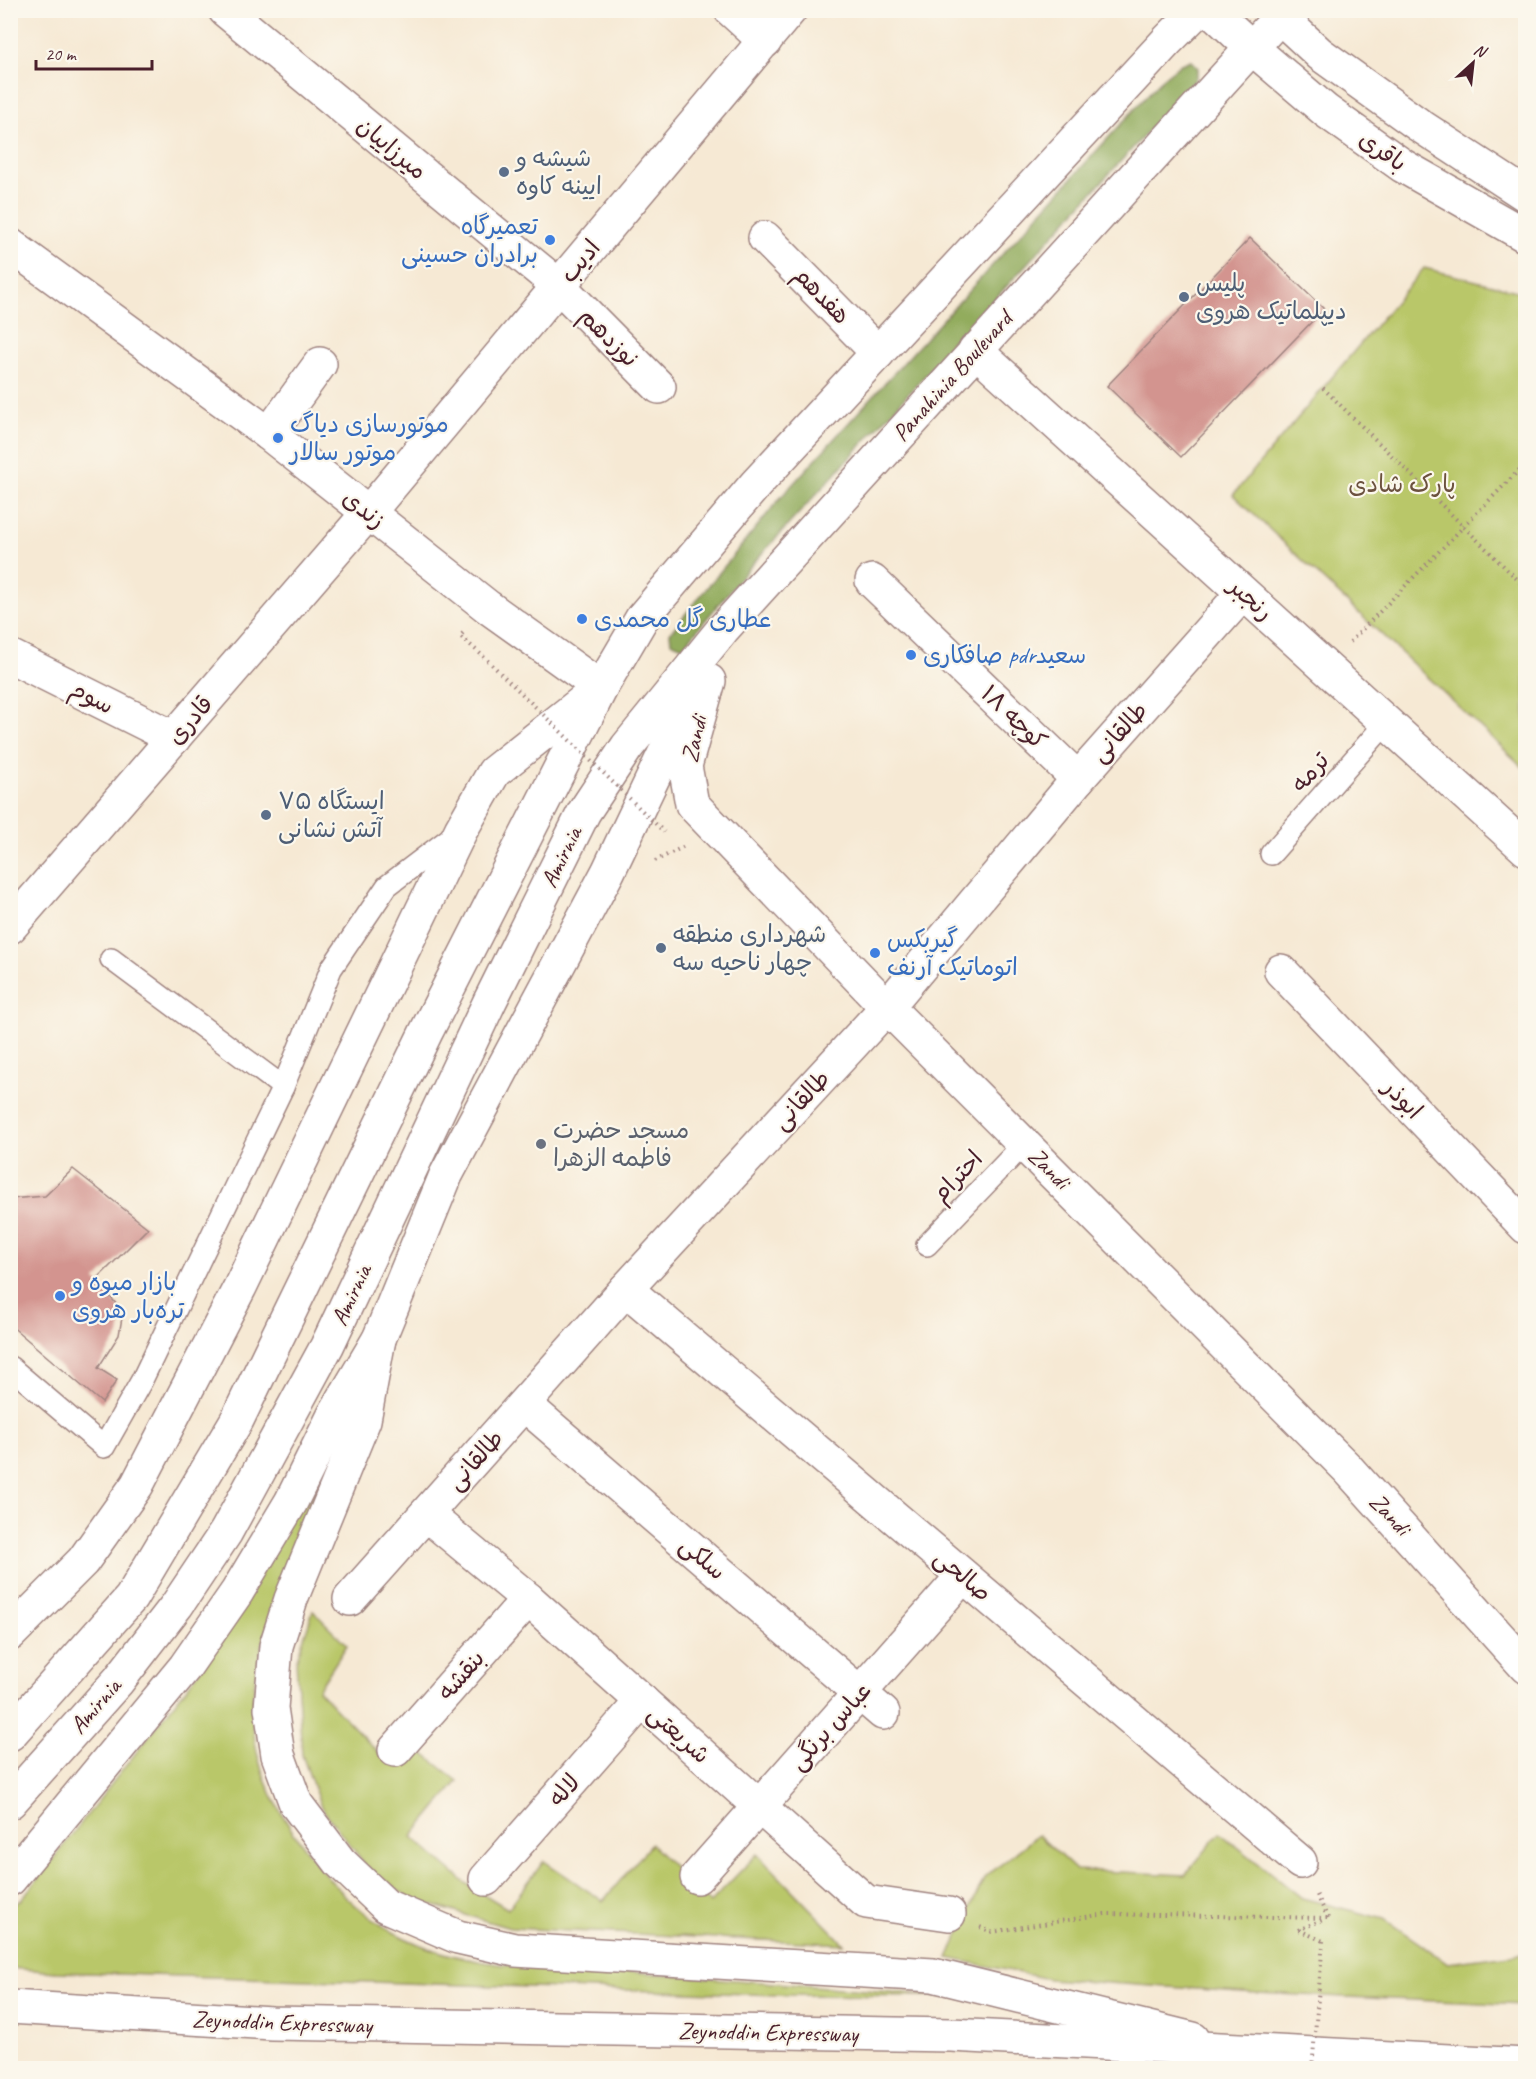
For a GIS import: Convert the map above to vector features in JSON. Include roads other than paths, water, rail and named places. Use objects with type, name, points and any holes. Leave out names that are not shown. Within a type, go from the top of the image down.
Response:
[{"type":"main road","name":"میرزاییان","points":[[225,10],[559,286]]},
{"type":"main road","points":[[731,10],[765,41]]},
{"type":"main road","name":"ادیب","points":[[369,512],[790,10]]},
{"type":"main road","points":[[13,1633],[83,1562],[137,1485],[240,1287],[461,830],[494,772],[601,688],[642,618],[756,484],[1198,10]]},
{"type":"main road","name":"باقری","points":[[1211,10],[1326,111],[1404,166],[1526,236]]},
{"type":"main road","name":"باقری","points":[[1279,13],[1320,54],[1419,125],[1526,195]]},
{"type":"main road","name":"Panahinia Boulevard","points":[[627,747],[723,629],[1252,48],[1279,13]]},
{"type":"main road","name":"هفدهم","points":[[765,238],[878,353]]},
{"type":"main road","name":"زندی","points":[[10,245],[269,434],[488,607],[601,688]]},
{"type":"main road","name":"نوزدهم","points":[[559,286],[659,387]]},
{"type":"main road","name":"رنجبر","points":[[975,350],[1526,849]]},
{"type":"main road","points":[[269,434],[320,364]]},
{"type":"main road","name":"قادری","points":[[10,927],[369,512]]},
{"type":"main road","name":"کوچه ۱۸","points":[[872,581],[1078,779]]},
{"type":"main road","name":"طالقانی","points":[[351,1599],[626,1289],[887,1007],[1078,779],[1243,593]]},
{"type":"main road","points":[[10,1879],[185,1667],[237,1592],[291,1503],[334,1415],[379,1339],[446,1176],[608,872],[723,629]]},
{"type":"main road","name":"Zandi","points":[[723,629],[685,766],[692,804],[887,1007],[1348,1469],[1526,1668]]},
{"type":"main road","name":"سوم","points":[[10,656],[174,738]]},
{"type":"main road","name":"Amirnia","points":[[10,1734],[131,1598],[237,1420],[450,985],[601,688]]},
{"type":"main road","name":"Amirnia","points":[[10,1803],[118,1681],[177,1605],[226,1532],[327,1346],[490,1001],[584,812],[627,747]]},
{"type":"main road","name":"ابوذر","points":[[1281,970],[1526,1227]]},
{"type":"main road","name":"صالحی","points":[[626,1289],[1300,1862]]},
{"type":"main road","points":[[379,1339],[364,1420],[291,1599],[276,1646],[271,1708],[278,1755],[296,1804],[340,1862],[386,1906],[458,1937],[515,1950],[933,1975],[1245,2052]]},
{"type":"main road","name":"سلکی","points":[[524,1404],[871,1703]]},
{"type":"main road","name":"شریعتی","points":[[426,1514],[528,1599],[866,1902],[949,1914]]},
{"type":"main road","name":"عباس برنگی","points":[[697,1877],[760,1806],[871,1703],[963,1576]]},
{"type":"main road","name":"بنقشه","points":[[395,1750],[528,1599]]},
{"type":"main road","name":"لاله","points":[[486,1879],[642,1701]]},
{"type":"main road","name":"Zeynoddin Expressway","points":[[10,2007],[272,2023],[951,2035],[1526,2065]]},
{"type":"lane","name":"ترمه","points":[[1271,854],[1386,723]]},
{"type":"lane","points":[[10,1367],[104,1447],[142,1380],[283,1087],[331,969],[387,886],[461,830]]},
{"type":"lane","points":[[111,959],[283,1087]]},
{"type":"lane","name":"احترام","points":[[927,1245],[1024,1143]]},
{"type":"place","name":"شیشه و ایینه کاوه","points":[[504,172]]},
{"type":"place","name":"تعمیرگاه برادران حسینی","points":[[550,240]]},
{"type":"place","name":"پلیس دیپلماتیک هروی","points":[[1184,297]]},
{"type":"place","name":"موتورسازی دیاگ موتور سالار","points":[[278,438]]},
{"type":"place","name":"عطاری گل محمدی","points":[[582,619]]},
{"type":"place","name":"صافکاری pdrسعید","points":[[911,655]]},
{"type":"place","name":"ایستگاه ۷۵ آتش نشانی","points":[[266,815]]},
{"type":"place","name":"شهرداری منطقه چهار ناحیه سه","points":[[661,948]]},
{"type":"place","name":"گیربکس اتوماتیک آرنف","points":[[875,953]]},
{"type":"place","name":"مسجد حضرت فاطمه الزهرا","points":[[541,1144]]},
{"type":"place","name":"بازار میوه و تره‌بار هروی","points":[[60,1296]]},
{"type":"park label","name":"پارک شادی","points":[[1402,484]]}]
